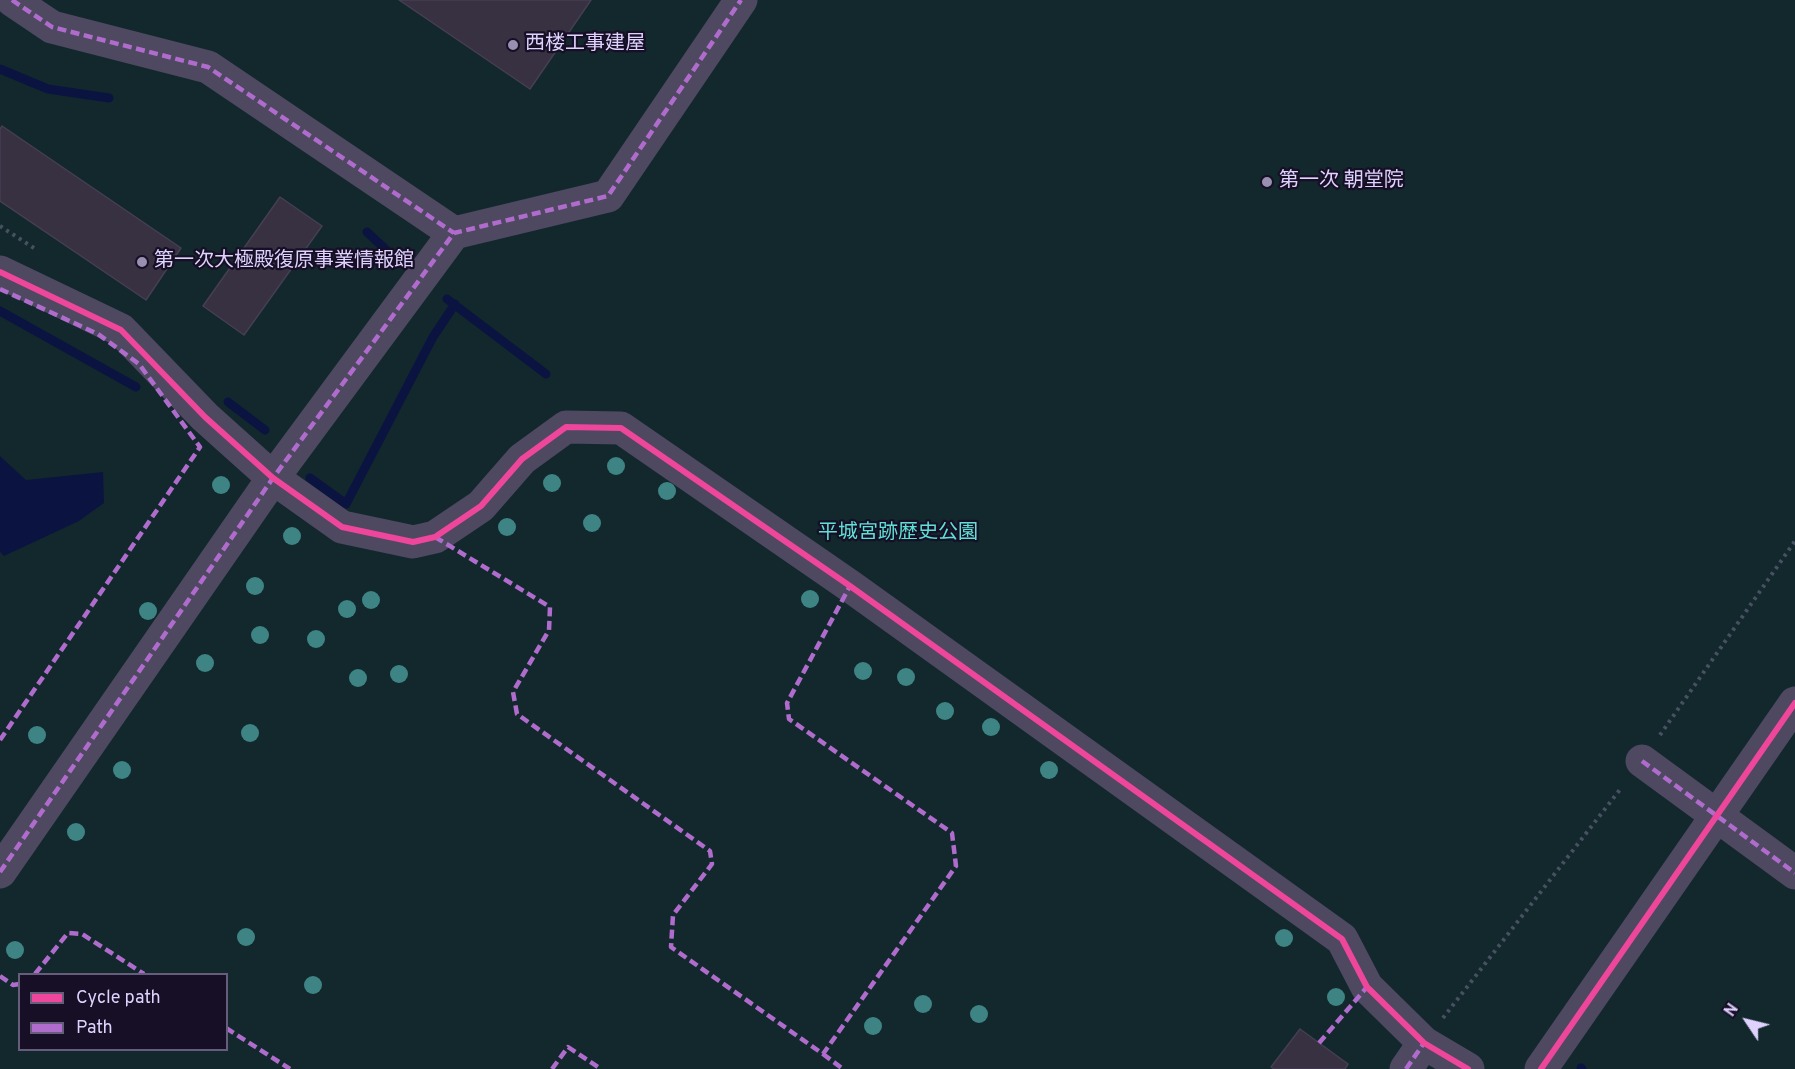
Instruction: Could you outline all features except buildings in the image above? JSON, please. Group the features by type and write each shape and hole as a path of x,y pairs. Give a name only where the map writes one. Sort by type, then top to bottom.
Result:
{"street":[{"path":"12,0 52,27 208,68 454,232"},
{"path":"0,872 273,478 454,232 608,196 741,0"},
{"path":"0,272 121,330 205,417 273,478 342,527 413,542 435,537 481,506 522,459 566,427 621,428 850,586 1342,939 1367,987 1415,1056 1468,1069"},
{"path":"1541,1069 1795,704"},
{"path":"1642,761 1795,873"}],"path":[{"path":"1415,1056 1642,761 1795,541"}],"green space":[{"name":"平城宮跡歴史公園","path":"0,0 1795,0 1795,1069 0,1069"}],"shaded area":[{"path":"0,456 26,480 103,472 104,503 79,521 4,556 0,552"}],"waterway":[{"path":"0,69 48,89 109,98"},
{"path":"367,232 398,261"},
{"path":"447,299 546,374"},
{"path":"310,478 346,504 433,337 455,304"},
{"path":"0,311 136,387"},
{"path":"228,402 265,430"}],"marked path":[{"path":"12,0 52,27 208,67 454,233"},
{"path":"0,872 273,478 454,233 608,196 741,0"},
{"path":"0,289 98,334 139,364 200,447 0,740"},
{"path":"435,537 550,607 549,630 513,692 517,714 710,851 712,864 673,915 671,947 823,1054 956,866 952,833 789,719 787,703 850,586"},
{"path":"1642,761 1795,873"},
{"path":"36,973 68,933 82,934 142,973"},
{"path":"0,976 13,985 18,984"},
{"path":"1319,1043 1367,987"},
{"path":"228,1029 290,1069"},
{"path":"1406,1069 1424,1043"},
{"path":"552,1069 568,1047 601,1069"},
{"path":"823,1054 843,1069"}],"cycle path":[{"path":"0,272 121,330 205,417 273,478 342,527 413,542 435,537 481,506 522,459 566,427 621,428 850,586 1342,939 1367,987 1424,1043 1468,1069"},
{"path":"1541,1069 1795,703"}],"place":[{"name":"西楼工事建屋","path":"513,45"},
{"name":"第一次 朝堂院","path":"1267,182"},
{"name":"第一次大極殿復原事業情報館","path":"142,262"}]}
